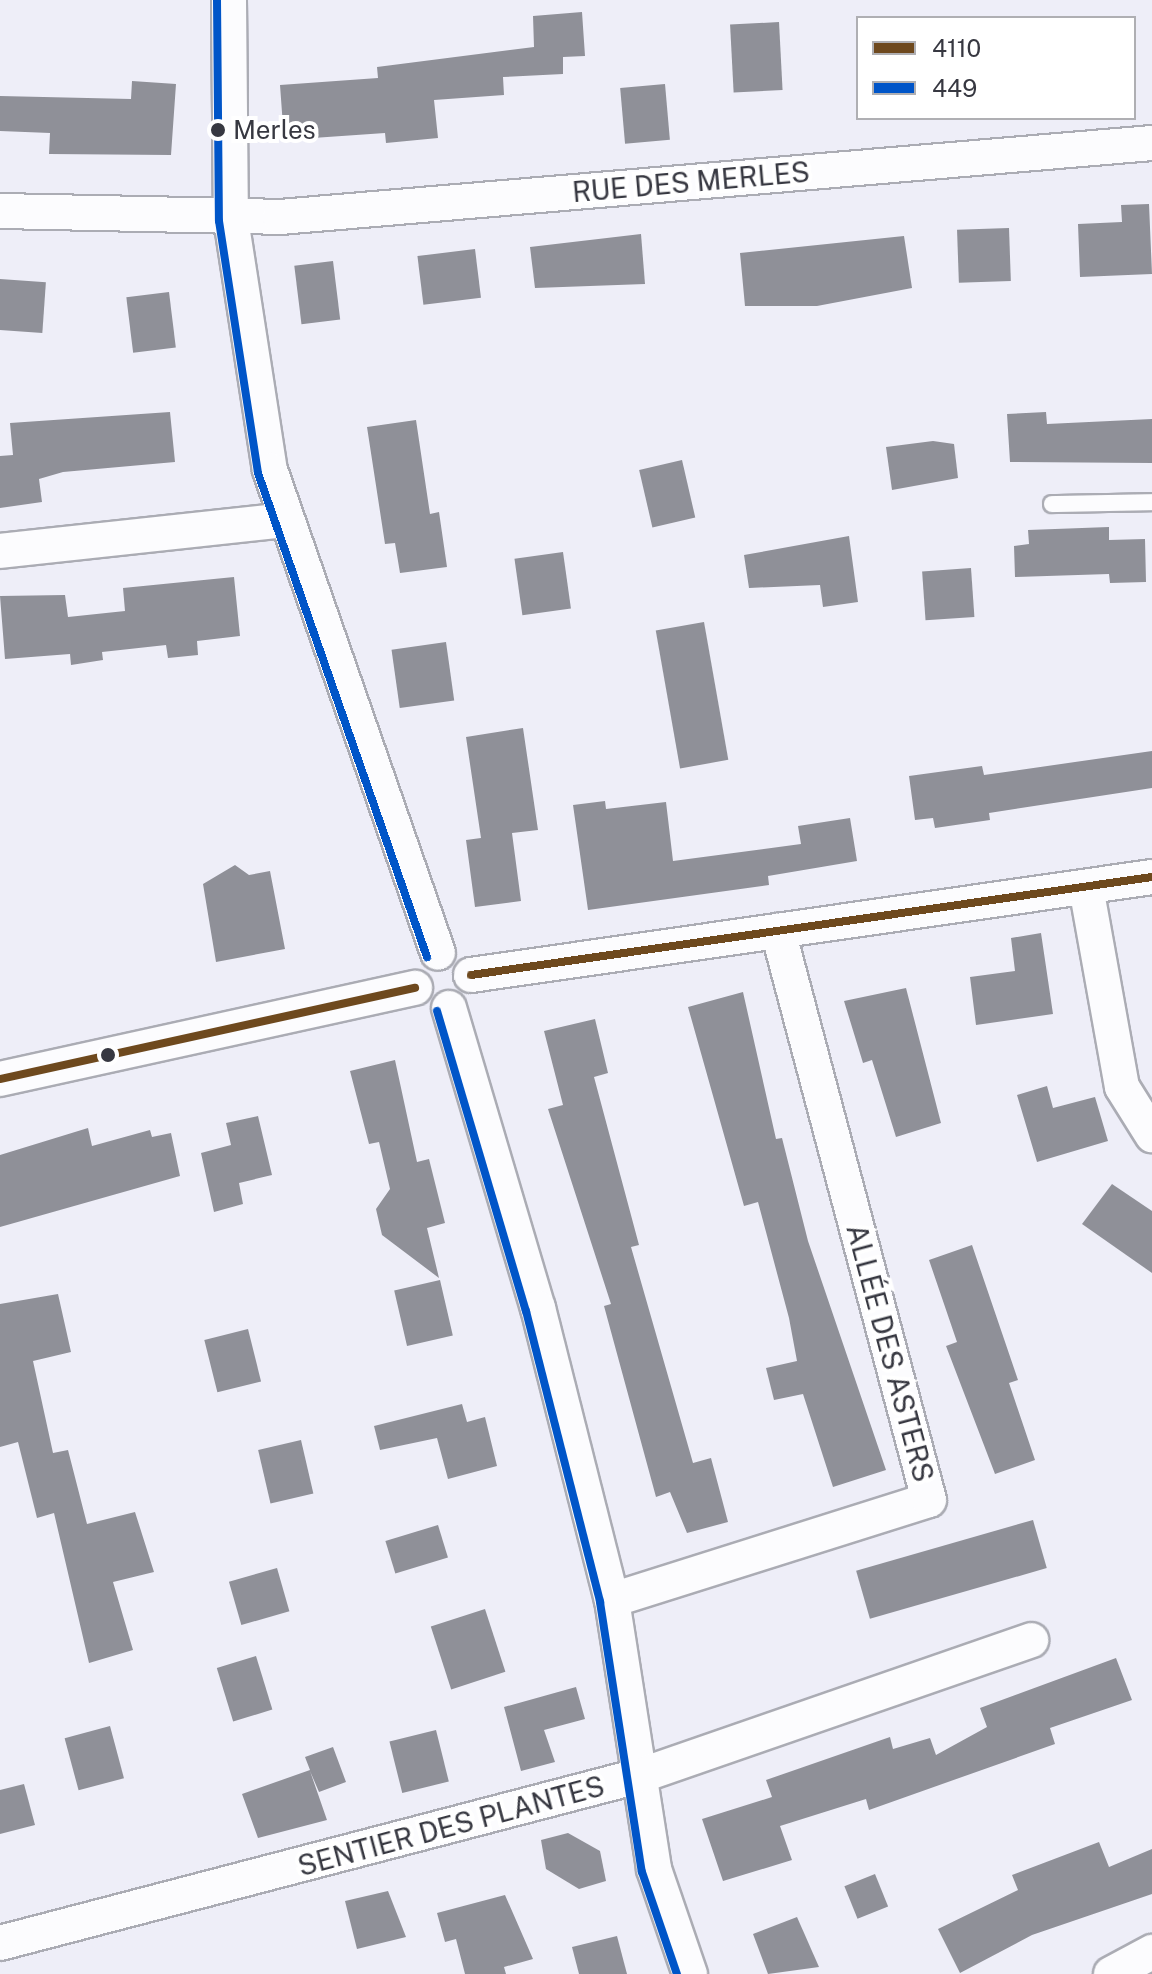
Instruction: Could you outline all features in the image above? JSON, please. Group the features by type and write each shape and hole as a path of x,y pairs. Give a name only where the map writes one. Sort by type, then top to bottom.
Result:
{"street":[{"path":"229,0 231,219 270,470 438,953"},
{"name":"RUE DES MERLES","path":"0,211 231,219 1152,143"},
{"path":"0,551 286,520"},
{"path":"471,975 1152,877"},
{"path":"1086,887 1122,1087 1152,1135"},
{"name":"ALLÉE DES ASTERS","path":"612,1600 929,1500 778,931"},
{"path":"415,988 421,961 438,953 457,955 471,975"},
{"path":"415,988 429,1005 449,1008 464,1000 471,975"},
{"path":"0,1079 415,988"},
{"path":"449,1008 538,1308 612,1600 642,1775 654,1869 690,1974"},
{"name":"SENTIER DES PLANTES","path":"0,1943 642,1775 1031,1640"},
{"path":"1111,1974 1152,1952"}],"lane":[{"path":"1052,504 1152,502"}],"building":[{"path":"582,12 585,56 563,57 563,74 503,77 504,95 434,100 438,138 386,143 385,133 284,140 280,85 378,78 377,67 534,47 533,16"},
{"path":"779,22 783,90 734,92 730,25"},
{"path":"132,81 176,84 171,155 49,154 50,133 0,131 0,96 131,99"},
{"path":"665,84 670,140 625,144 620,88"},
{"path":"1149,204 1152,274 1080,277 1078,224 1122,222 1121,205"},
{"path":"1009,228 1011,281 959,283 957,230"},
{"path":"641,234 645,284 535,288 530,247"},
{"path":"904,236 912,288 817,306 745,306 740,253"},
{"path":"475,249 481,298 423,305 417,256"},
{"path":"333,261 340,320 301,324 294,266"},
{"path":"0,279 46,282 42,333 0,330"},
{"path":"169,292 176,348 133,353 126,297"},
{"path":"170,412 175,462 63,472 39,479 42,502 0,508 0,456 13,455 10,423"},
{"path":"1046,412 1047,424 1152,419 1152,463 1010,462 1007,414"},
{"path":"416,420 430,514 439,512 447,567 400,573 395,543 385,544 367,427"},
{"path":"933,441 954,444 958,478 892,490 886,447"},
{"path":"682,460 695,517 652,527 639,470"},
{"path":"1109,527 1109,540 1145,539 1146,582 1110,583 1109,574 1015,577 1014,546 1029,544 1028,530"},
{"path":"849,536 858,602 823,607 820,585 749,588 744,555"},
{"path":"563,552 571,608 522,615 514,559"},
{"path":"971,568 974,617 926,620 922,571"},
{"path":"234,577 240,636 197,641 198,655 168,658 166,645 102,652 103,660 71,665 70,654 5,659 0,596 65,595 68,617 125,611 123,588"},
{"path":"704,622 728,760 680,768 656,631"},
{"path":"446,642 454,700 400,708 392,650"},
{"path":"523,728 538,830 512,833 521,901 475,907 466,840 481,838 466,737"},
{"path":"1152,751 1152,788 989,813 990,820 935,828 933,818 915,820 909,776 982,766 984,775"},
{"path":"605,801 606,809 666,802 673,861 801,844 798,826 850,818 857,861 768,876 769,885 588,910 573,805"},
{"path":"235,865 249,875 270,871 285,949 216,962 203,884"},
{"path":"1041,933 1053,1014 976,1025 970,977 1015,971 1011,938"},
{"path":"906,988 941,1123 896,1137 872,1060 863,1063 844,1001"},
{"path":"743,992 776,1139 782,1138 808,1241 886,1470 833,1487 803,1394 774,1400 766,1368 797,1361 789,1318 758,1202 744,1206 688,1007"},
{"path":"595,1019 608,1073 594,1077 639,1245 631,1247 693,1463 711,1458 728,1522 687,1533 670,1492 656,1497 604,1306 611,1304 548,1109 563,1105 544,1031"},
{"path":"395,1060 417,1162 429,1159 445,1223 427,1228 439,1278 382,1235 376,1209 390,1189 379,1142 369,1144 350,1071"},
{"path":"1047,1086 1053,1108 1095,1097 1108,1141 1037,1162 1017,1095"},
{"path":"258,1116 272,1175 239,1183 243,1204 214,1212 201,1153 231,1145 226,1123"},
{"path":"88,1128 92,1146 150,1130 152,1137 171,1133 180,1176 0,1227 0,1155"},
{"path":"1112,1184 1152,1211 1152,1273 1082,1224"},
{"path":"972,1245 1018,1380 1009,1383 1035,1460 995,1474 946,1346 957,1342 929,1260"},
{"path":"440,1280 453,1336 407,1346 394,1291"},
{"path":"58,1294 71,1352 33,1361 53,1453 68,1450 87,1524 135,1512 154,1572 113,1582 133,1650 89,1663 54,1513 37,1518 18,1442 0,1447 0,1304"},
{"path":"248,1329 261,1381 217,1392 204,1340"},
{"path":"462,1404 467,1422 485,1417 497,1466 448,1479 437,1438 380,1450 374,1426"},
{"path":"301,1440 313,1494 271,1503 258,1450"},
{"path":"1033,1520 1047,1568 870,1619 856,1571"},
{"path":"438,1525 448,1558 395,1574 385,1541"},
{"path":"277,1568 289,1611 241,1625 229,1582"},
{"path":"485,1609 505,1672 451,1689 431,1627"},
{"path":"256,1656 272,1710 233,1722 217,1668"},
{"path":"1116,1658 1132,1700 1050,1728 1055,1744 869,1810 866,1799 780,1826 792,1860 723,1881 702,1819 772,1797 766,1780 890,1737 893,1749 930,1738 936,1755 987,1727 980,1708"},
{"path":"576,1687 585,1719 544,1730 555,1762 521,1771 504,1707"},
{"path":"110,1726 124,1778 79,1790 65,1738"},
{"path":"436,1730 449,1781 402,1793 389,1742"},
{"path":"333,1747 346,1782 319,1792 310,1771 327,1820 258,1838 242,1794 310,1770 305,1757"},
{"path":"24,1784 35,1825 0,1834 0,1790"},
{"path":"568,1833 600,1851 606,1881 579,1889 546,1869 541,1840"},
{"path":"1099,1842 1109,1867 1152,1849 1152,1894 1032,1935 960,1973 938,1929 1018,1890 1012,1875"},
{"path":"875,1874 888,1906 858,1919 844,1886"},
{"path":"388,1891 406,1937 357,1949 345,1901"},
{"path":"505,1895 533,1959 504,1967 506,1974 465,1974 456,1939 445,1942 437,1913"},
{"path":"797,1917 819,1967 768,1974 753,1934"},
{"path":"617,1936 627,1974 579,1974 572,1947"}],"transit line":[{"name":"449","path":"217,0 219,221 258,473 427,957"},
{"name":"4110","path":"471,975 1152,877"},
{"name":"4110","path":"0,1079 415,988"},
{"name":"449","path":"437,1011 526,1311 600,1602 642,1872 677,1974"}],"place":[{"name":"Merles","path":"218,130"}]}
